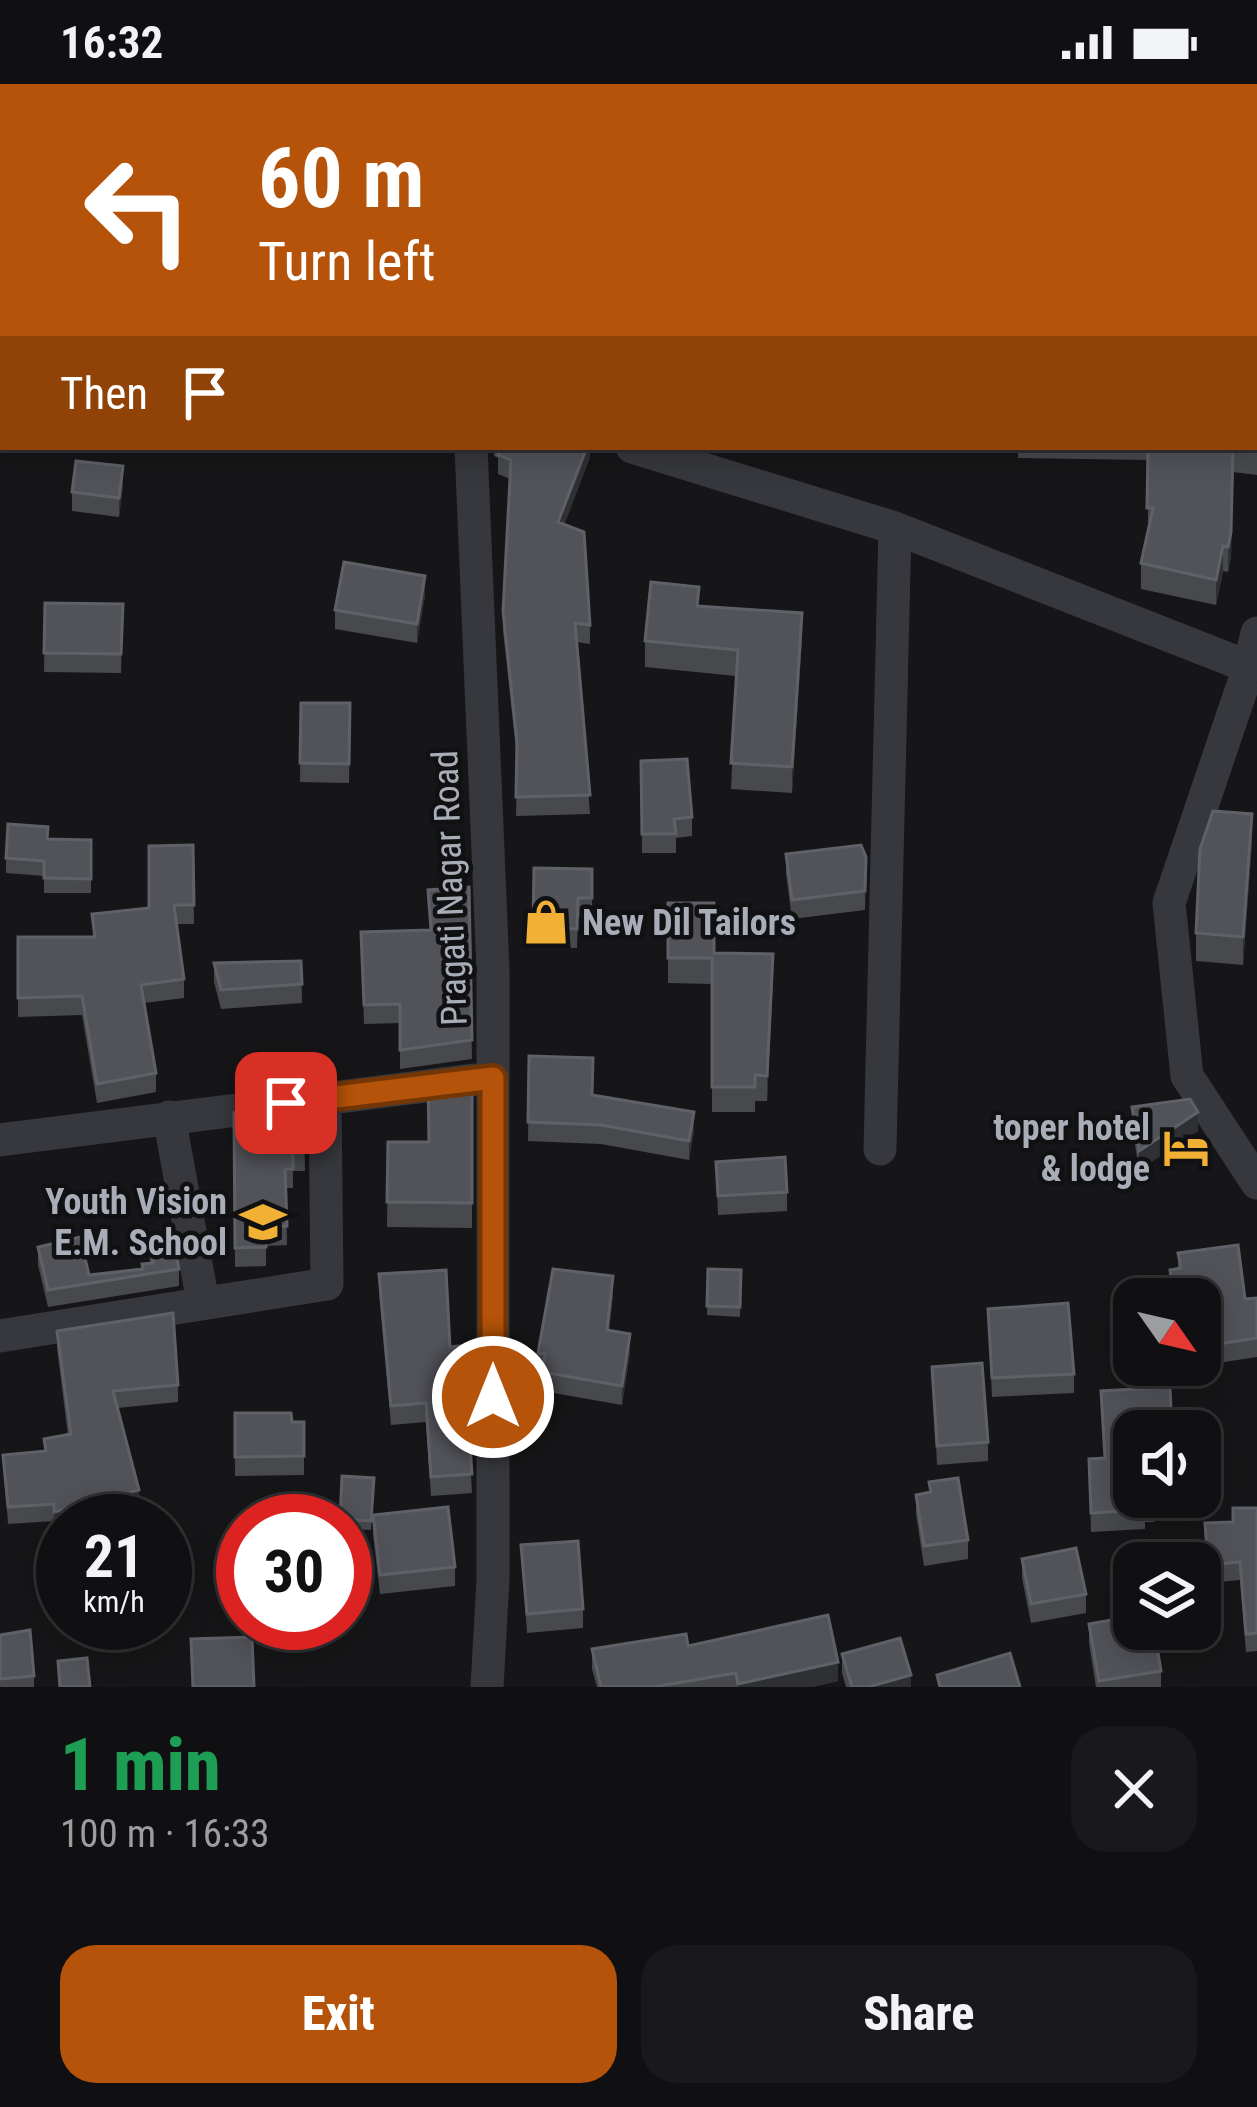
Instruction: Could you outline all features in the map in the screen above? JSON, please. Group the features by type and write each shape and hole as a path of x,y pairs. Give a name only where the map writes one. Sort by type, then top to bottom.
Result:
{"street":[{"name":"Pragati Nagar Road","path":"471,450 493,970 493,1580 487,1687"},
{"path":"642,450 895,528 1253,666"},
{"path":"880,1148 895,528"},
{"path":"1257,633 1253,666 1169,903 1186,1076 1241,1130 1257,1183"},
{"path":"0,1140 493,1078"},
{"path":"0,1336 327,1284 325,1099"},
{"path":"169,1118 203,1302"}],"building":[{"path":"500,450 586,450 558,522 584,532 590,625 575,623 590,795 516,797 517,742 503,611 511,460 498,455"},
{"path":"1148,450 1233,450 1231,532 1216,580 1141,563 1153,508 1147,508"},
{"path":"76,461 123,466 119,498 72,492"},
{"path":"344,562 425,576 417,624 335,610"},
{"path":"651,582 699,587 697,606 802,613 792,767 731,763 738,650 645,641"},
{"path":"45,603 123,604 121,654 44,653"},
{"path":"301,703 350,703 349,764 300,763"},
{"path":"687,759 692,817 674,819 676,834 642,834 641,761"},
{"path":"1213,811 1252,814 1243,937 1196,933 1200,849"},
{"path":"8,824 48,827 47,839 91,840 91,879 44,878 44,861 6,858"},
{"path":"193,845 194,905 174,905 184,979 141,985 156,1073 97,1084 82,996 18,998 18,937 95,937 92,914 149,908 149,846"},
{"path":"861,845 866,857 865,891 792,900 786,854"},
{"path":"534,868 592,869 592,898 578,898 577,929 533,928"},
{"path":"469,887 472,1040 400,1050 400,1004 364,1005 361,932 431,930 428,890"},
{"path":"668,903 714,903 714,953 773,954 767,1076 755,1075 755,1087 712,1087 712,958 668,958"},
{"path":"301,961 302,984 221,990 214,963"},
{"path":"529,1056 593,1058 592,1095 694,1112 689,1141 601,1125 528,1122"},
{"path":"472,1077 472,1203 387,1202 388,1142 429,1142 428,1082"},
{"path":"1190,1099 1198,1112 1139,1151 1132,1107"},
{"path":"304,1107 305,1152 293,1152 293,1169 285,1169 287,1226 265,1227 266,1247 235,1248 234,1113"},
{"path":"785,1157 787,1192 718,1196 716,1162"},
{"path":"172,1232 179,1269 48,1290 38,1247 80,1237 89,1275 143,1269 142,1264 153,1263 148,1236"},
{"path":"1238,1245 1245,1299 1257,1298 1257,1338 1221,1344 1221,1278 1171,1278 1170,1270 1181,1268 1178,1253"},
{"path":"553,1269 613,1276 607,1330 630,1334 622,1386 542,1372 545,1354 538,1353"},
{"path":"708,1269 741,1270 740,1307 707,1306"},
{"path":"446,1270 450,1347 467,1345 472,1474 431,1477 426,1403 391,1406 379,1274"},
{"path":"1068,1303 1074,1374 992,1378 988,1309"},
{"path":"173,1313 178,1385 113,1391 139,1490 36,1494 36,1505 8,1507 3,1455 46,1451 44,1439 71,1434 57,1331"},
{"path":"982,1363 988,1442 937,1446 932,1367"},
{"path":"1170,1387 1171,1410 1113,1410 1113,1512 1091,1513 1089,1459 1105,1458 1101,1391"},
{"path":"235,1413 291,1413 292,1422 304,1422 304,1456 235,1457"},
{"path":"342,1476 374,1478 372,1507 372,1494 341,1494"},
{"path":"958,1478 968,1540 924,1546 916,1495 931,1492 929,1482"},
{"path":"448,1507 455,1567 380,1575 373,1515"},
{"path":"1233,1508 1257,1508 1257,1633 1246,1634 1240,1562 1221,1564 1221,1542 1206,1542 1205,1523 1233,1522"},
{"path":"578,1541 583,1609 527,1614 521,1545"},
{"path":"1076,1548 1086,1594 1031,1604 1022,1559"},
{"path":"828,1615 838,1662 738,1684 736,1673 653,1687 601,1687 592,1649 686,1634 688,1646"},
{"path":"1113,1620 1113,1650 1158,1650 1161,1671 1099,1681 1089,1624"},
{"path":"30,1630 34,1676 0,1679 0,1635"},
{"path":"216,1638 216,1650 253,1650 254,1687 193,1687 192,1639"},
{"path":"900,1638 911,1675 852,1687 842,1654"},
{"path":"1010,1653 1020,1687 940,1687 937,1675"},
{"path":"87,1658 90,1687 60,1687 58,1661"}],"place":[{"name":"New Dil Tailors","path":"546,922"},
{"name":"toper hotel & lodge","path":"1186,1148"},
{"name":"Youth Vision E.M. School","path":"263,1222"}],"route":[{"path":"286,1103 493,1078 493,1397"}]}
